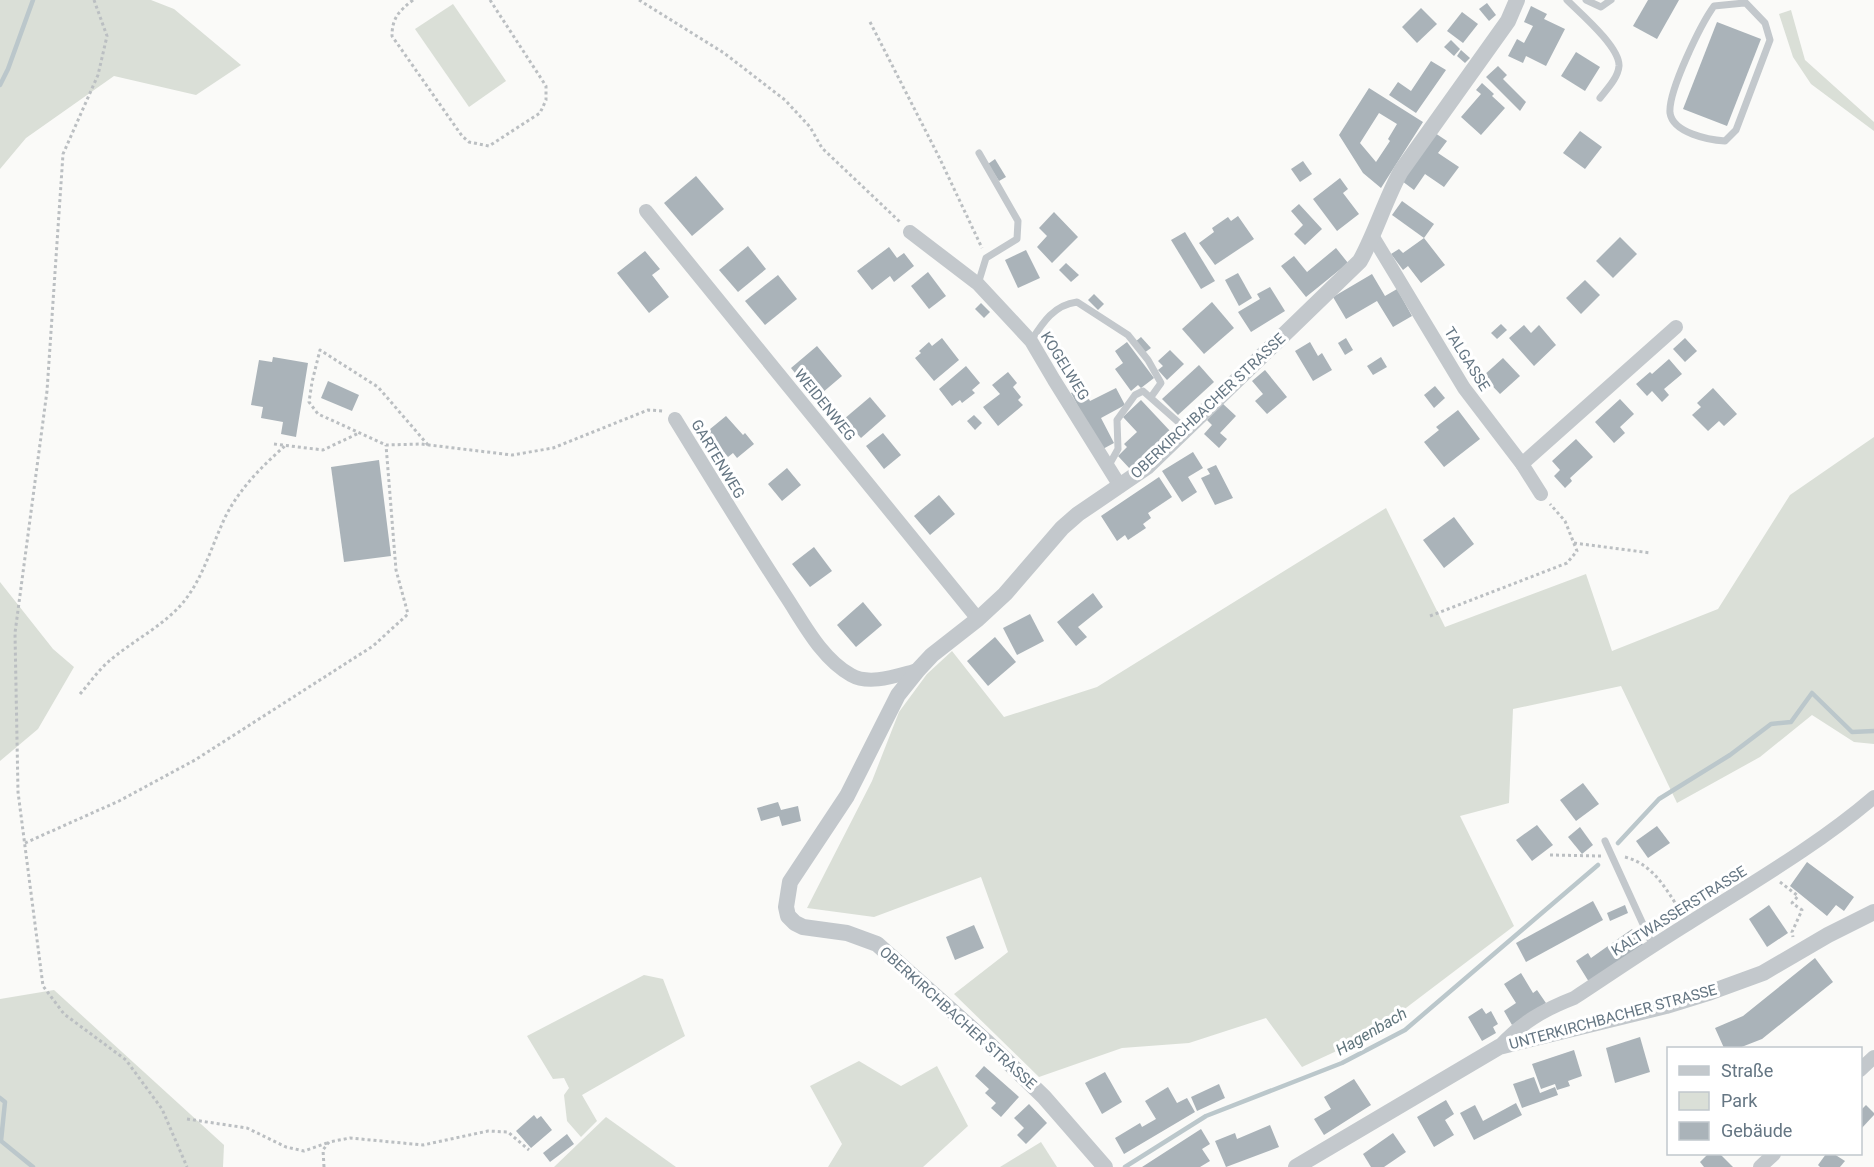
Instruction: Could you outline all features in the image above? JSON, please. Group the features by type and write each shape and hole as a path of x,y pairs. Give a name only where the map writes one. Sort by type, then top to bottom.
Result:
{"street":[{"name":"OBERKIRCHBACHER STRASSE","path":"1099,1165 1044,1097 877,944 847,933 803,927 795,923 789,916 787,894 790,882 847,796 898,695 918,670 932,655 978,619 1028,570 1062,528 1090,505 1147,467 1360,261 1373,237 1386,198 1401,171 1508,21 1517,0"},
{"name":"WEIDENWEG","path":"646,211 978,619"},
{"name":"KOGELWEG","path":"910,232 978,284 1031,341 1120,486"},
{"name":"TALGASSE","path":"1373,237 1464,388 1522,464 1541,494"},
{"path":"1522,464 1676,327"},
{"name":"GARTENWEG","path":"675,419 754,548 813,637 831,659 852,676 868,680 918,670"},
{"name":"KALTWASSERSTRASSE","path":"1499,1047 1516,1028 1574,998 1768,873 1856,813 1874,797"},
{"name":"UNTERKIRCHBACHER STRASSE","path":"1303,1165 1354,1131 1499,1047 1666,1006 1712,992 1763,973 1794,957 1828,935 1874,912"},
{"path":"1862,1068 1874,1057"},
{"path":"1760,1167 1773,1155"}],"lane":[{"path":"1567,0 1615,50 1619,64 1615,78 1600,98"},
{"path":"1586,0 1601,7 1611,0"},
{"path":"1744,1 1765,23 1770,40 1736,130 1725,141 1705,139 1677,126 1670,113 1674,90 1702,23 1714,6 1744,1"},
{"path":"978,284 986,258 1017,239 1018,221 979,153"},
{"path":"1031,341 1051,313 1064,304 1077,302 1128,335 1148,360 1161,383 1151,397"},
{"path":"1108,467 1118,448 1117,420 1136,395 1143,391 1186,429"},
{"path":"1605,841 1653,946"}],"path":[{"path":"94,0 107,36 98,75 63,154 47,391 15,633 18,792 43,986 64,1014 126,1060 162,1109 187,1167"},
{"path":"413,0 397,13 392,23 392,36 462,136 469,142 489,146 540,113 546,100 546,86 489,0"},
{"path":"639,0 724,53 785,100 810,127 822,148 910,232"},
{"path":"870,22 939,157 986,258"},
{"name":"GARTENWEG","path":"428,445 378,387 320,350 309,402 318,414 386,445 428,445 512,455 553,448 648,410 661,410 675,419"},
{"path":"274,444 323,450 359,433"},
{"path":"80,694 106,664 183,602 197,583 224,519 248,483 269,459 286,445"},
{"path":"25,843 119,801 195,760 373,646 408,615 396,570 386,445"},
{"path":"1430,616 1567,563 1577,551 1574,543 1565,521 1541,494"},
{"path":"1574,543 1651,553"},
{"path":"1768,873 1798,896 1792,903 1802,910 1792,932 1794,957"},
{"path":"187,1119 247,1128 286,1147 304,1150 350,1138 423,1145 488,1131 508,1132 529,1150"},
{"path":"324,1167 323,1150 329,1142"}],"green space":[{"path":"0,0 151,0 174,9 241,65 196,95 114,76 26,138 0,169"},
{"path":"453,4 506,81 469,107 415,29"},
{"path":"1791,10 1805,60 1874,122 1874,131 1811,84 1793,57 1779,14"},
{"path":"1874,437 1874,744 1854,742 1812,715 1760,757 1677,803 1621,686 1513,709 1509,803 1460,816 1514,926 1369,1036 1302,1067 1266,1018 1189,1043 1122,1048 1039,1077 954,994 1008,952 981,877 874,917 807,908 872,781 899,712 927,674 952,651 1004,717 1097,687 1386,508 1445,627 1586,574 1612,651 1718,609 1790,495"},
{"path":"0,582 53,649 74,667 38,729 0,761"},
{"path":"644,975 663,979 685,1036 582,1095 597,1121 581,1137 567,1121 564,1095 569,1088 564,1078 553,1079 527,1036"},
{"path":"54,990 224,1145 223,1167 0,1167 0,999"},
{"path":"859,1061 901,1086 937,1066 968,1126 923,1167 828,1167 842,1144 810,1086"},
{"path":"606,1117 676,1167 554,1167"},
{"path":"1041,1142 1057,1167 1000,1167"}],"building":[{"path":"1648,0 1679,0 1657,39 1633,26"},
{"path":"1487,3 1496,15 1489,21 1479,9"},
{"path":"1531,6 1547,14 1544,19 1565,29 1546,66 1526,56 1523,63 1508,56 1517,39 1524,43 1533,26 1524,22"},
{"path":"1421,8 1437,24 1417,43 1402,27"},
{"path":"1462,12 1478,24 1463,43 1447,31"},
{"path":"1717,22 1761,39 1727,126 1683,109"},
{"path":"1451,40 1460,49 1454,56 1444,47"},
{"path":"1461,50 1470,58 1465,63 1457,56"},
{"path":"1576,52 1600,67 1585,91 1561,76"},
{"path":"1431,61 1446,70 1416,113 1389,95 1398,82 1411,91"},
{"path":"1498,66 1507,75 1503,79 1526,102 1520,111 1486,77"},
{"path":"1482,83 1505,108 1481,135 1461,117 1481,94 1476,90"},
{"path":"1369,88 1423,122 1381,188 1363,173 1339,135","holes":["1379,113 1397,124 1388,139 1390,141 1376,162 1360,143"]},
{"path":"1580,131 1602,147 1585,169 1563,153"},
{"path":"1435,133 1447,141 1438,153 1459,167 1444,187 1425,174 1414,190 1402,181"},
{"path":"995,159 1006,177 999,181 988,164"},
{"path":"1303,161 1312,174 1300,182 1291,169"},
{"path":"696,176 724,209 692,236 664,203"},
{"path":"1340,178 1348,189 1343,193 1359,214 1337,231 1313,199"},
{"path":"1402,201 1434,224 1424,238 1392,215"},
{"path":"1299,204 1322,229 1305,245 1294,234 1303,225 1291,211"},
{"path":"1054,212 1078,237 1052,263 1037,247 1047,236 1039,228"},
{"path":"1238,216 1254,239 1215,265 1199,243 1214,232 1212,228 1228,217 1231,221"},
{"path":"1185,232 1215,281 1201,289 1171,240"},
{"path":"1620,237 1637,254 1613,278 1596,261"},
{"path":"1424,238 1445,265 1421,283 1408,266 1403,270 1391,254 1399,249 1403,253"},
{"path":"748,246 766,269 738,292 719,270"},
{"path":"889,247 897,258 904,253 914,266 894,282 890,276 872,290 857,271"},
{"path":"1336,248 1348,263 1306,297 1281,266 1294,256 1307,272"},
{"path":"1026,250 1040,278 1018,288 1005,260"},
{"path":"645,251 660,269 652,275 669,297 649,313 617,273"},
{"path":"1066,263 1079,275 1071,282 1059,270"},
{"path":"928,272 946,296 929,309 911,286"},
{"path":"1238,273 1252,298 1239,306 1225,280"},
{"path":"1372,274 1385,296 1397,289 1412,316 1393,327 1377,301 1346,319 1333,297"},
{"path":"778,275 797,299 765,325 745,301"},
{"path":"1585,280 1600,295 1581,314 1566,298"},
{"path":"1270,287 1285,311 1251,332 1238,312 1260,299 1257,294"},
{"path":"1094,294 1104,304 1098,310 1088,300"},
{"path":"1212,302 1234,328 1204,354 1182,329"},
{"path":"981,303 990,312 984,318 975,309"},
{"path":"1501,324 1507,330 1497,339 1491,333"},
{"path":"1524,325 1531,333 1539,325 1556,345 1534,366 1509,338"},
{"path":"1141,337 1151,348 1144,353 1135,342"},
{"path":"942,338 959,360 934,381 915,358 929,342 932,346"},
{"path":"1346,338 1353,350 1345,355 1338,343"},
{"path":"1685,338 1697,351 1685,362 1673,349"},
{"path":"1127,342 1154,378 1141,388 1138,385 1131,391 1115,369 1123,363 1115,351"},
{"path":"1310,342 1318,356 1322,353 1332,370 1313,381 1295,351"},
{"path":"817,346 842,376 822,393 810,379 804,384 791,368"},
{"path":"1170,350 1184,364 1167,380 1158,370 1163,366 1158,361"},
{"path":"273,357 308,363 296,437 281,434 283,422 261,418 263,407 251,405 259,360 272,362"},
{"path":"1381,357 1387,367 1373,375 1367,366"},
{"path":"1503,358 1520,376 1500,394 1483,376"},
{"path":"1669,359 1682,374 1664,389 1669,395 1662,402 1652,391 1647,396 1636,384"},
{"path":"1199,365 1214,382 1178,415 1162,399"},
{"path":"966,366 980,383 972,390 975,393 962,403 960,400 952,406 939,389"},
{"path":"1265,370 1287,397 1267,414 1255,401 1263,394 1252,381"},
{"path":"1008,372 1017,383 1013,387 1021,397 1018,400 1023,405 998,426 983,407 1000,394 992,385"},
{"path":"328,381 359,395 352,411 321,398"},
{"path":"1435,386 1445,398 1434,408 1424,395"},
{"path":"1083,387 1090,401 1116,388 1125,405 1101,418 1114,443 1101,450 1071,393"},
{"path":"1713,388 1737,414 1724,426 1719,421 1708,431 1692,415 1701,407 1697,403"},
{"path":"870,397 886,416 861,438 844,419"},
{"path":"1620,399 1634,414 1620,427 1625,433 1614,443 1595,422"},
{"path":"1141,400 1171,432 1131,470 1118,456 1127,447 1124,444 1137,432 1123,417"},
{"path":"1222,403 1236,416 1220,433 1227,439 1219,448 1204,434 1212,425 1207,420"},
{"path":"1458,410 1480,439 1444,467 1424,442 1439,430 1436,427"},
{"path":"974,415 982,423 975,430 967,421"},
{"path":"726,416 754,444 737,458 733,453 728,457 724,452 721,454 704,434"},
{"path":"883,433 901,455 884,469 866,446"},
{"path":"1576,439 1593,457 1570,478 1572,481 1565,488 1554,476 1560,470 1552,461"},
{"path":"1193,452 1203,468 1188,477 1197,492 1182,502 1162,471"},
{"path":"379,460 391,556 344,562 331,467"},
{"path":"1216,465 1233,498 1215,505 1201,478 1210,474 1207,469"},
{"path":"787,468 801,485 782,501 768,484"},
{"path":"1159,477 1172,497 1148,513 1151,518 1143,524 1146,528 1128,540 1125,535 1117,541 1101,516"},
{"path":"939,495 955,514 930,535 914,516"},
{"path":"1454,517 1474,544 1444,568 1423,540"},
{"path":"814,547 832,571 810,587 792,564"},
{"path":"1093,593 1103,607 1078,627 1087,637 1076,646 1057,622"},
{"path":"863,602 882,625 856,647 837,625"},
{"path":"1030,614 1044,641 1017,655 1003,628"},
{"path":"995,637 1016,662 988,686 967,661"},
{"path":"1583,783 1599,804 1576,821 1560,800"},
{"path":"778,802 781,810 798,806 801,821 782,826 779,816 761,821 757,808"},
{"path":"1537,825 1553,845 1532,861 1516,840"},
{"path":"1657,826 1670,843 1648,858 1636,841"},
{"path":"1580,827 1593,845 1582,854 1568,837"},
{"path":"1807,862 1854,897 1844,911 1836,905 1827,916 1790,886"},
{"path":"1593,901 1603,920 1526,962 1516,943"},
{"path":"1625,905 1628,913 1610,921 1607,913"},
{"path":"1769,905 1788,933 1767,947 1749,919"},
{"path":"974,925 984,948 955,960 946,937"},
{"path":"1632,929 1644,946 1589,982 1576,961 1588,953 1591,958"},
{"path":"1815,958 1833,982 1762,1039 1742,1047 1724,1047 1715,1028 1743,1016"},
{"path":"1521,973 1533,993 1537,990 1546,1003 1512,1025 1504,1011 1516,1003 1504,984"},
{"path":"1482,1008 1486,1014 1491,1011 1498,1024 1493,1027 1496,1033 1482,1041 1468,1017"},
{"path":"1640,1037 1650,1072 1615,1083 1606,1048"},
{"path":"1574,1050 1582,1076 1568,1081 1570,1086 1557,1090 1555,1084 1541,1089 1532,1064"},
{"path":"984,1066 1019,1097 1001,1117 991,1108 996,1103 985,1093 989,1089 975,1076"},
{"path":"1105,1072 1122,1102 1102,1114 1085,1083"},
{"path":"1534,1077 1540,1093 1555,1087 1558,1095 1522,1108 1513,1084"},
{"path":"1354,1079 1371,1105 1324,1135 1314,1119 1331,1109 1324,1097"},
{"path":"1219,1084 1225,1098 1197,1111 1191,1097"},
{"path":"1168,1087 1177,1103 1187,1098 1195,1112 1124,1154 1115,1138 1140,1123 1142,1127 1156,1119 1145,1101"},
{"path":"1446,1100 1454,1114 1445,1120 1454,1135 1434,1147 1417,1117"},
{"path":"1516,1103 1522,1115 1474,1140 1460,1113 1475,1105 1483,1121"},
{"path":"1029,1104 1047,1123 1026,1144 1017,1135 1024,1128 1014,1118"},
{"path":"1866,1105 1874,1115 1862,1128 1862,1109"},
{"path":"534,1115 537,1119 541,1116 552,1130 531,1148 516,1131"},
{"path":"1270,1125 1279,1147 1226,1167 1215,1141 1235,1133 1237,1139"},
{"path":"1201,1129 1210,1144 1202,1149 1210,1161 1200,1167 1142,1167"},
{"path":"1393,1133 1406,1152 1384,1167 1371,1167 1363,1154"},
{"path":"567,1134 574,1144 550,1162 543,1153"},
{"path":"1707,1155 1721,1155 1733,1167 1704,1167 1700,1162"},
{"path":"1825,1155 1836,1155 1845,1161 1840,1167 1820,1167 1818,1165"}],"waterway":[{"path":"0,85 33,0"},
{"name":"Hagenbach","path":"1618,843 1659,799 1730,755 1771,724 1791,722 1812,693 1852,732 1874,731"},
{"name":"Hagenbach","path":"1125,1167 1206,1116 1342,1063 1405,1030 1598,865"},
{"path":"0,1098 5,1102 1,1141 33,1167"}]}
